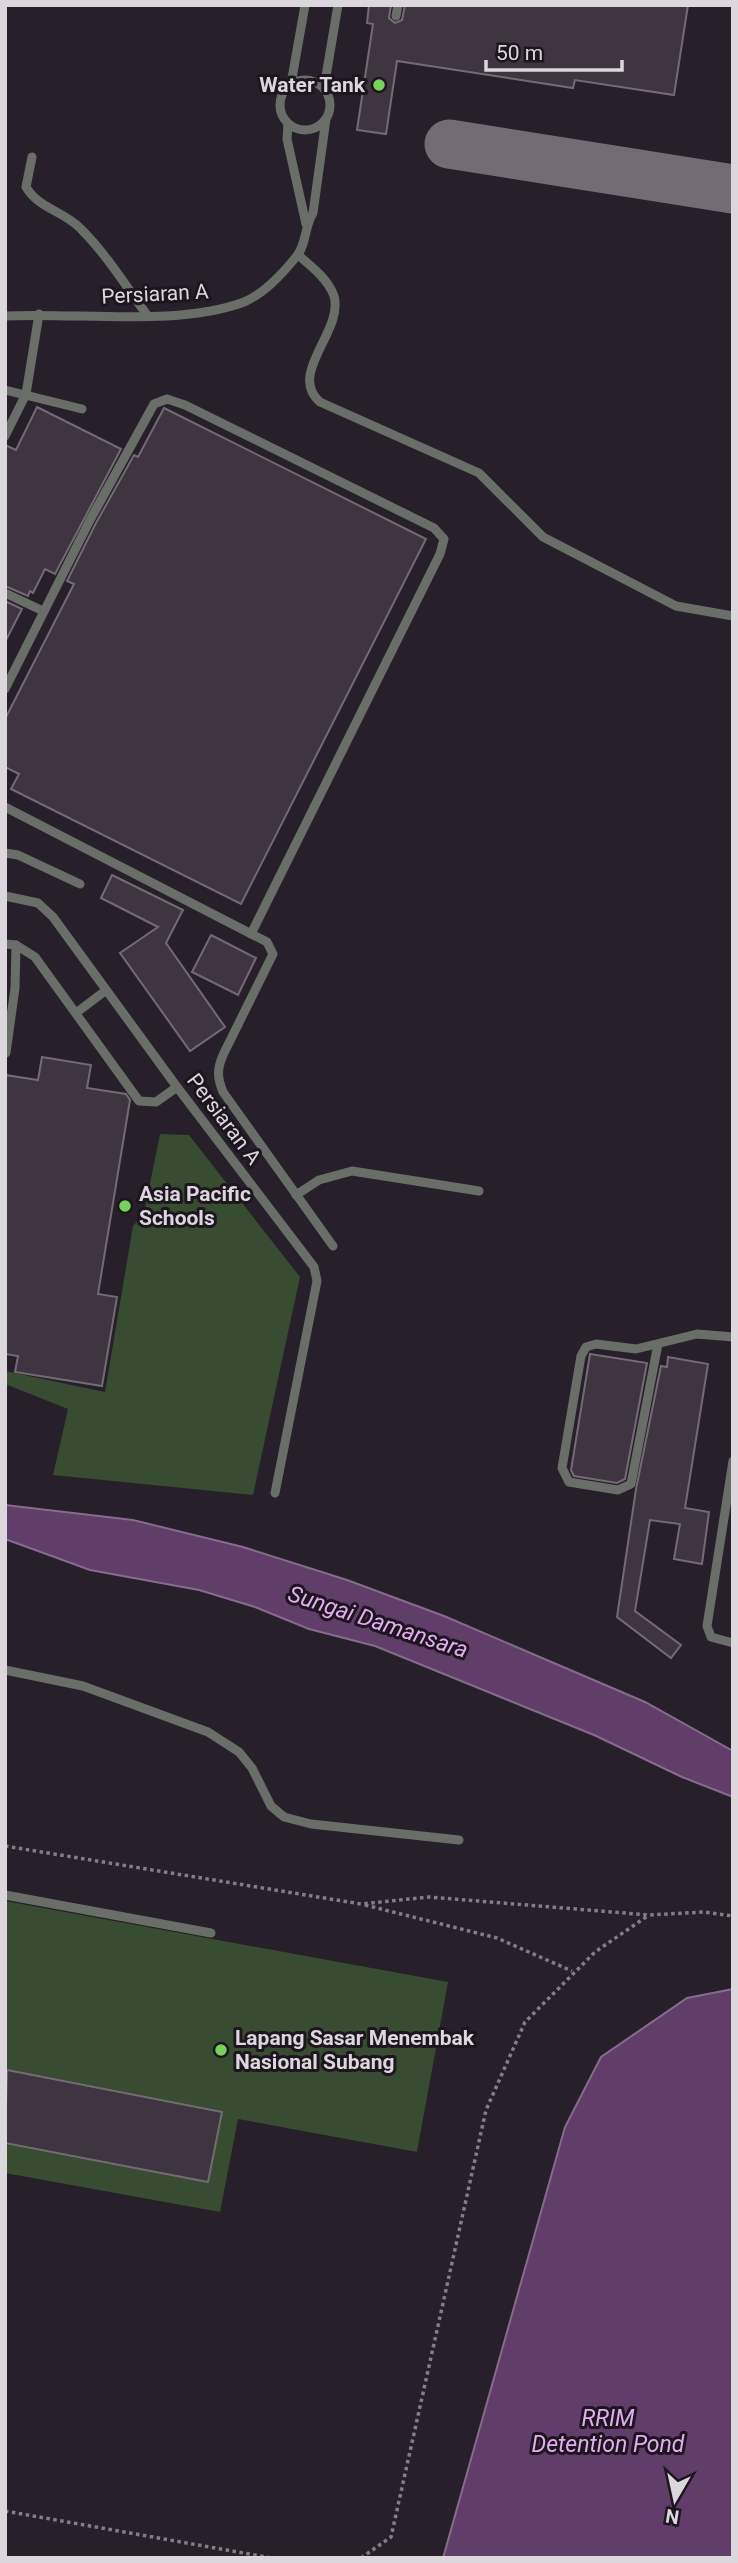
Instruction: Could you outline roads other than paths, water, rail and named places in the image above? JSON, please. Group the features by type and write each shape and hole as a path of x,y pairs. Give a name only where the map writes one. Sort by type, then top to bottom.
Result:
{"lane":[{"path":"291,84 305,5"},
{"path":"338,5 324,88 330,109 326,119 313,213 306,223 298,255 317,272 334,296 332,322 309,382 312,395 320,402 480,472 543,537 676,606 733,616"},
{"path":"396,16 398,5"},
{"path":"306,223 289,150 288,124 280,108 284,90 291,84 307,80 324,88"},
{"path":"288,124 297,129 308,130 326,119"},
{"path":"32,157 26,187 30,194 38,203 78,226 147,315"},
{"name":"Persiaran A","path":"5,316 186,314 245,301 265,289 298,255"},
{"path":"5,436 26,394 39,314"},
{"path":"5,390 82,409"},
{"path":"5,689 143,419 154,404 167,399 185,405 434,528 443,539 440,554 251,934"},
{"path":"5,593 43,611"},
{"path":"5,807 267,943 273,954 223,1055 218,1069 218,1080 332,1246"},
{"path":"5,853 18,855 80,884"},
{"name":"Persiaran A","path":"5,896 38,903 53,916 177,1087 314,1266 317,1281 275,1493"},
{"path":"5,944 16,944 35,957 139,1101 156,1102 177,1087"},
{"path":"6,1054 15,988 16,944"},
{"path":"76,1013 106,991"},
{"path":"296,1195 319,1180 352,1171 479,1191"},
{"path":"658,1343 631,1484 618,1490 569,1482 562,1468 583,1351 596,1344 636,1349 658,1343 697,1334 733,1338"},
{"path":"733,1461 708,1626 711,1637 733,1643"},
{"path":"5,1671 83,1686 208,1732 239,1752 252,1768 271,1806 284,1817 311,1824 459,1840"},
{"path":"5,1895 211,1933"}],"water":[{"name":"Sungai Damansara","path":"5,1505 133,1520 243,1547 347,1580 444,1616 645,1702 733,1751 733,1797 682,1777 594,1735 375,1646 309,1629 255,1607 199,1590 90,1570 5,1539"},
{"name":"RRIM Detention Pond","path":"733,1989 733,2558 443,2558 565,2127 601,2057 687,1998"}],"place":[{"name":"Water Tank","path":"379,85"},
{"name":"Asia Pacific Schools","path":"125,1206"},
{"name":"Lapang Sasar Menembak Nasional Subang","path":"221,2050"}]}
